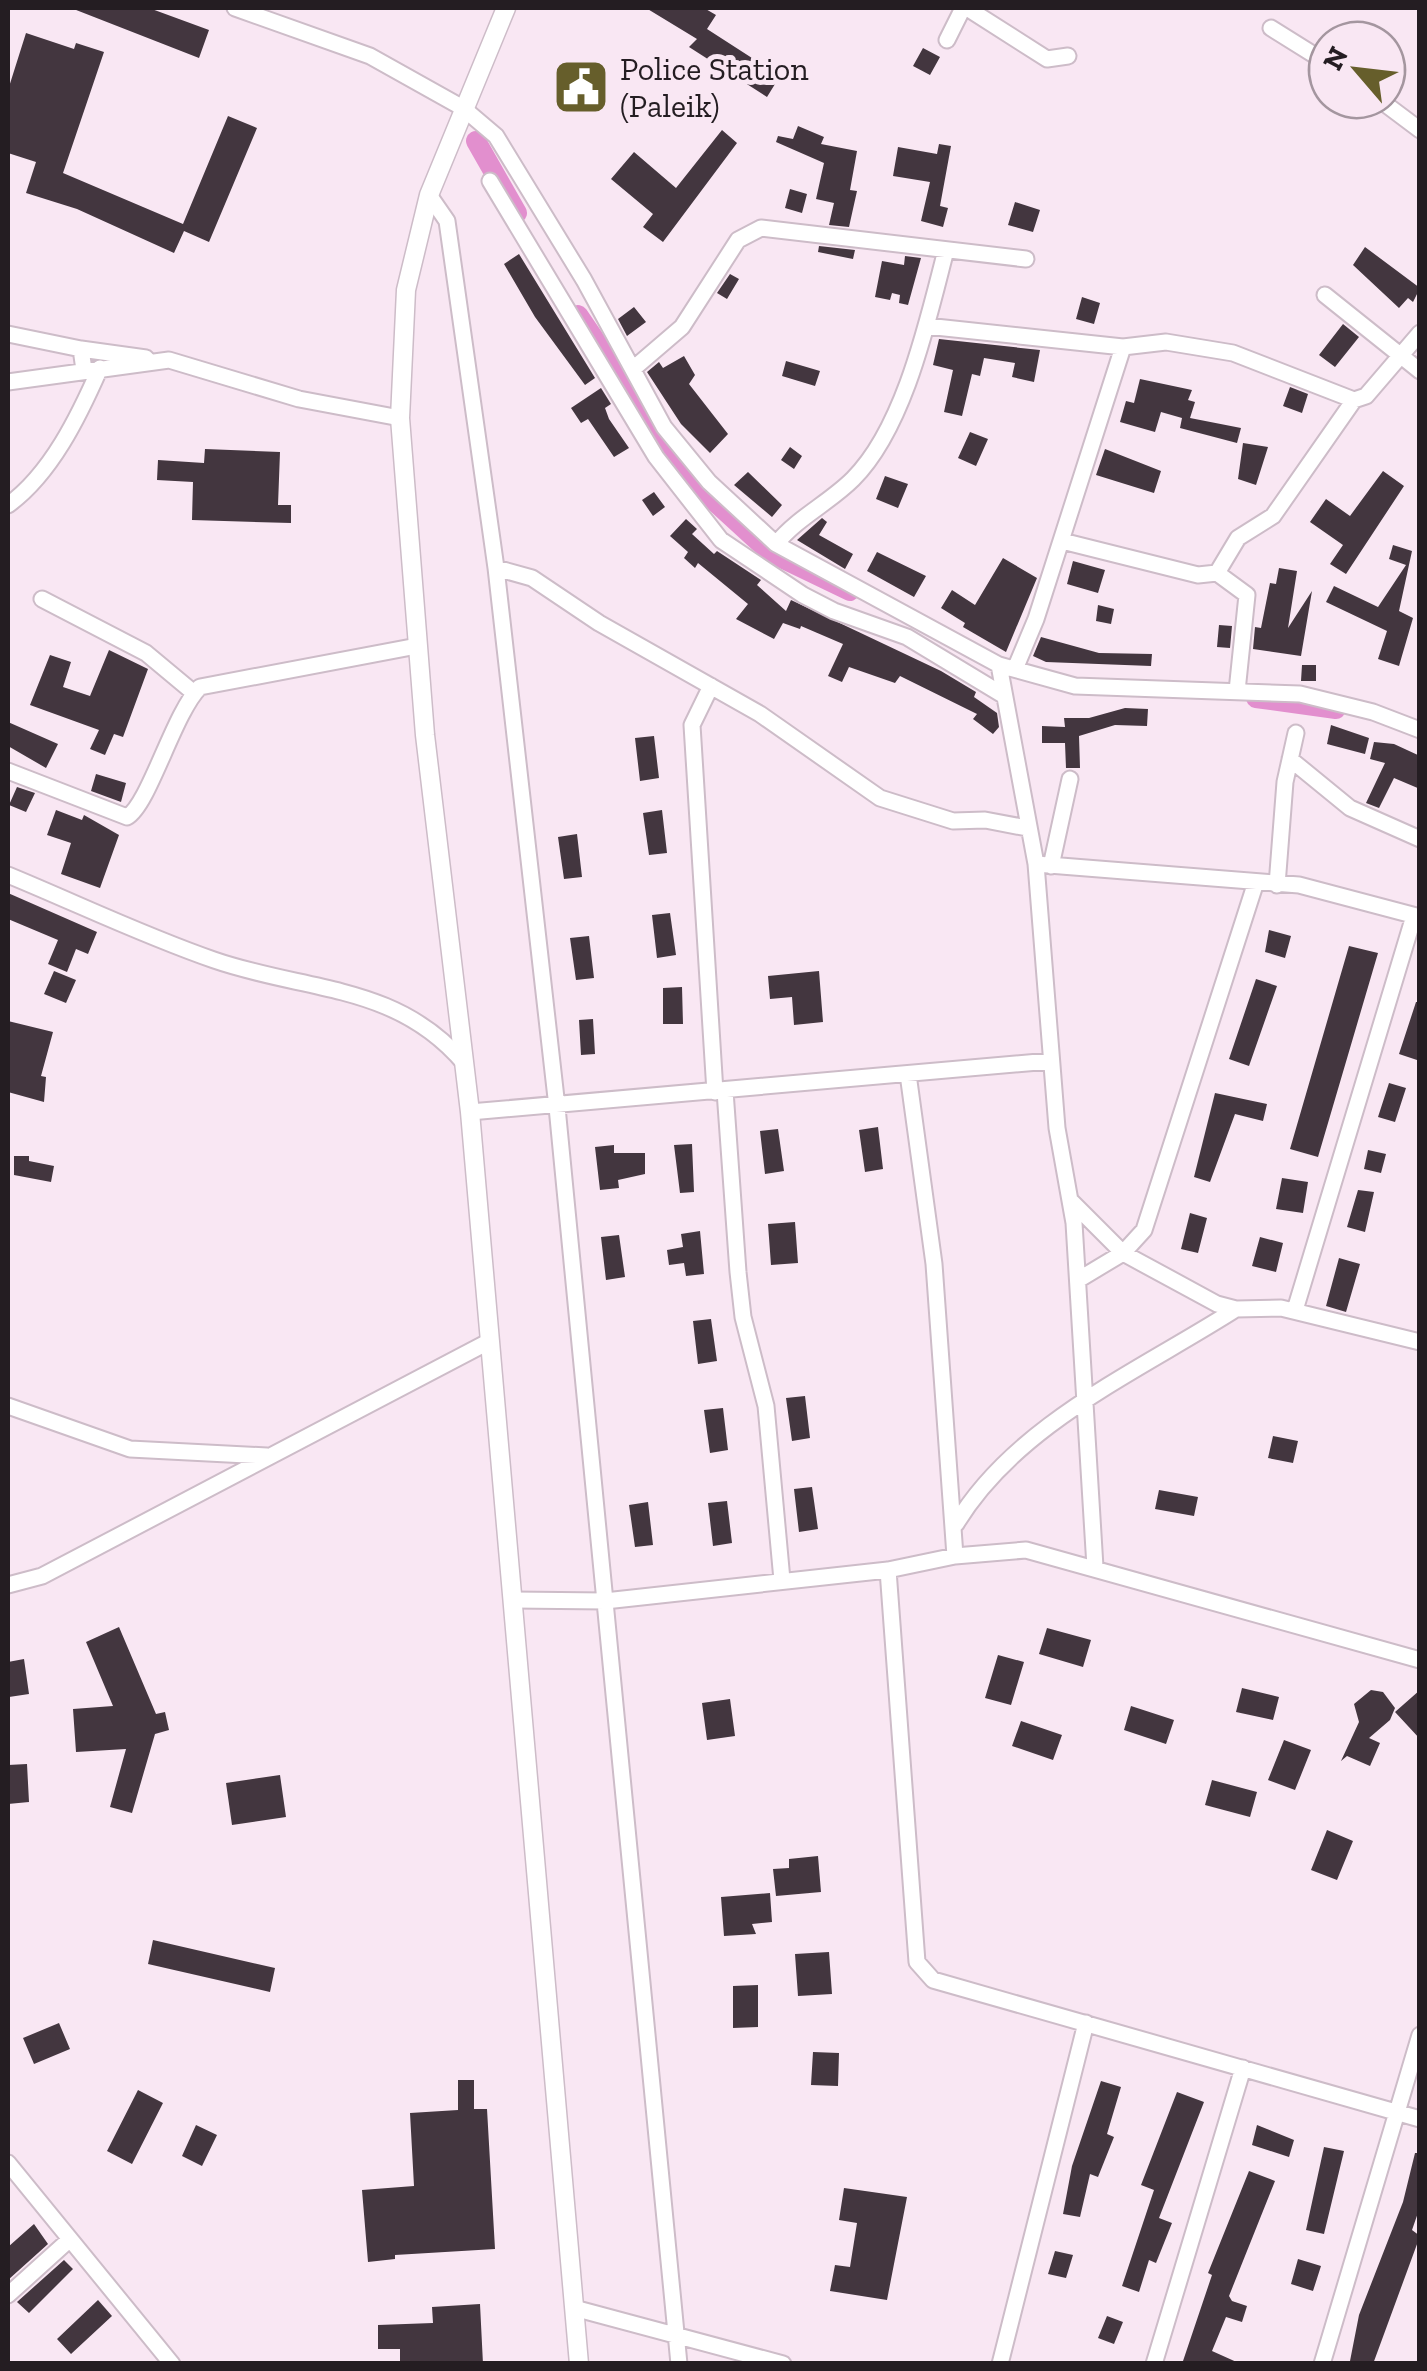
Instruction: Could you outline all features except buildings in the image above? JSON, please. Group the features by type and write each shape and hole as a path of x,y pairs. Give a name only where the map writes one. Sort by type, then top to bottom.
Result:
{"street":[{"path":"235,8 370,56 463,108 496,136 664,428 709,482 816,575 998,665 1075,686 1325,698 1420,730"},
{"path":"506,8 429,194 406,290 400,418 417,646 470,1112 579,2364"},
{"path":"947,40 965,8 1046,58 1068,56"},
{"path":"1272,28 1307,50"},
{"path":"490,182 656,457 721,540 822,605 906,637 1003,692"},
{"path":"429,194 448,222 496,568 556,1107 679,2364"},
{"path":"633,369 682,326 726,254 746,232 761,228 816,232 1026,259"},
{"path":"776,544 789,528 856,477 894,412 926,326 946,250"},
{"path":"1325,294 1420,371"},
{"path":"926,326 1123,347 1166,342 1246,356 1354,400"},
{"path":"1217,572 1238,538 1273,516 1354,400 1366,396 1420,333"},
{"path":"8,334 80,349 136,354 150,360"},
{"path":"1016,669 1123,347"},
{"path":"80,349 92,370"},
{"path":"8,382 169,360 299,399 400,418"},
{"path":"8,505 34,481 54,454 92,370"},
{"path":"1062,540 1198,575 1217,572 1247,595 1238,691"},
{"path":"496,568 532,578 760,714 862,788 893,804 952,821 985,820 1027,828"},
{"path":"816,575 822,605"},
{"path":"42,599 146,653 194,693"},
{"path":"8,771 126,817 132,814 200,687 417,646"},
{"path":"998,665 1027,828 1044,865"},
{"path":"711,686 692,724 720,1091 740,1288 766,1406 782,1580"},
{"path":"1277,885 1296,734"},
{"path":"1290,759 1350,808 1420,840"},
{"path":"1070,779 1044,865 1050,1060 1057,1128 1072,1202 1095,1567"},
{"path":"1044,865 1317,888 1417,916 1295,1310"},
{"path":"8,875 213,960 283,980 363,996 397,1009 440,1034 464,1063"},
{"path":"1078,1280 1123,1253 1144,1230 1255,885"},
{"path":"470,1112 1050,1060"},
{"path":"908,1074 934,1264 956,1524 955,1556"},
{"path":"1072,1202 1123,1253 1191,1293 1236,1309 1295,1310 1420,1342"},
{"path":"956,1524 1002,1462 1087,1400 1236,1309"},
{"path":"8,1584 42,1576 490,1340"},
{"path":"8,1406 130,1449 270,1456"},
{"path":"514,1600 605,1601 888,1570 955,1556 1026,1550 1420,1660"},
{"path":"888,1570 917,1962 933,1980 1420,2119"},
{"path":"1000,2364 1086,2023"},
{"path":"1322,2364 1420,2035"},
{"path":"1154,2364 1243,2068"},
{"path":"8,2162 172,2364"},
{"path":"8,2295 69,2240"},
{"path":"574,2308 676,2332 783,2364"}],"waterway":[{"path":"476,141 517,213"},
{"path":"578,315 691,480 771,553 850,591"},
{"path":"1256,698 1336,709"}],"place":[{"name":"Police Station (Paleik)","path":"581,87"}]}
